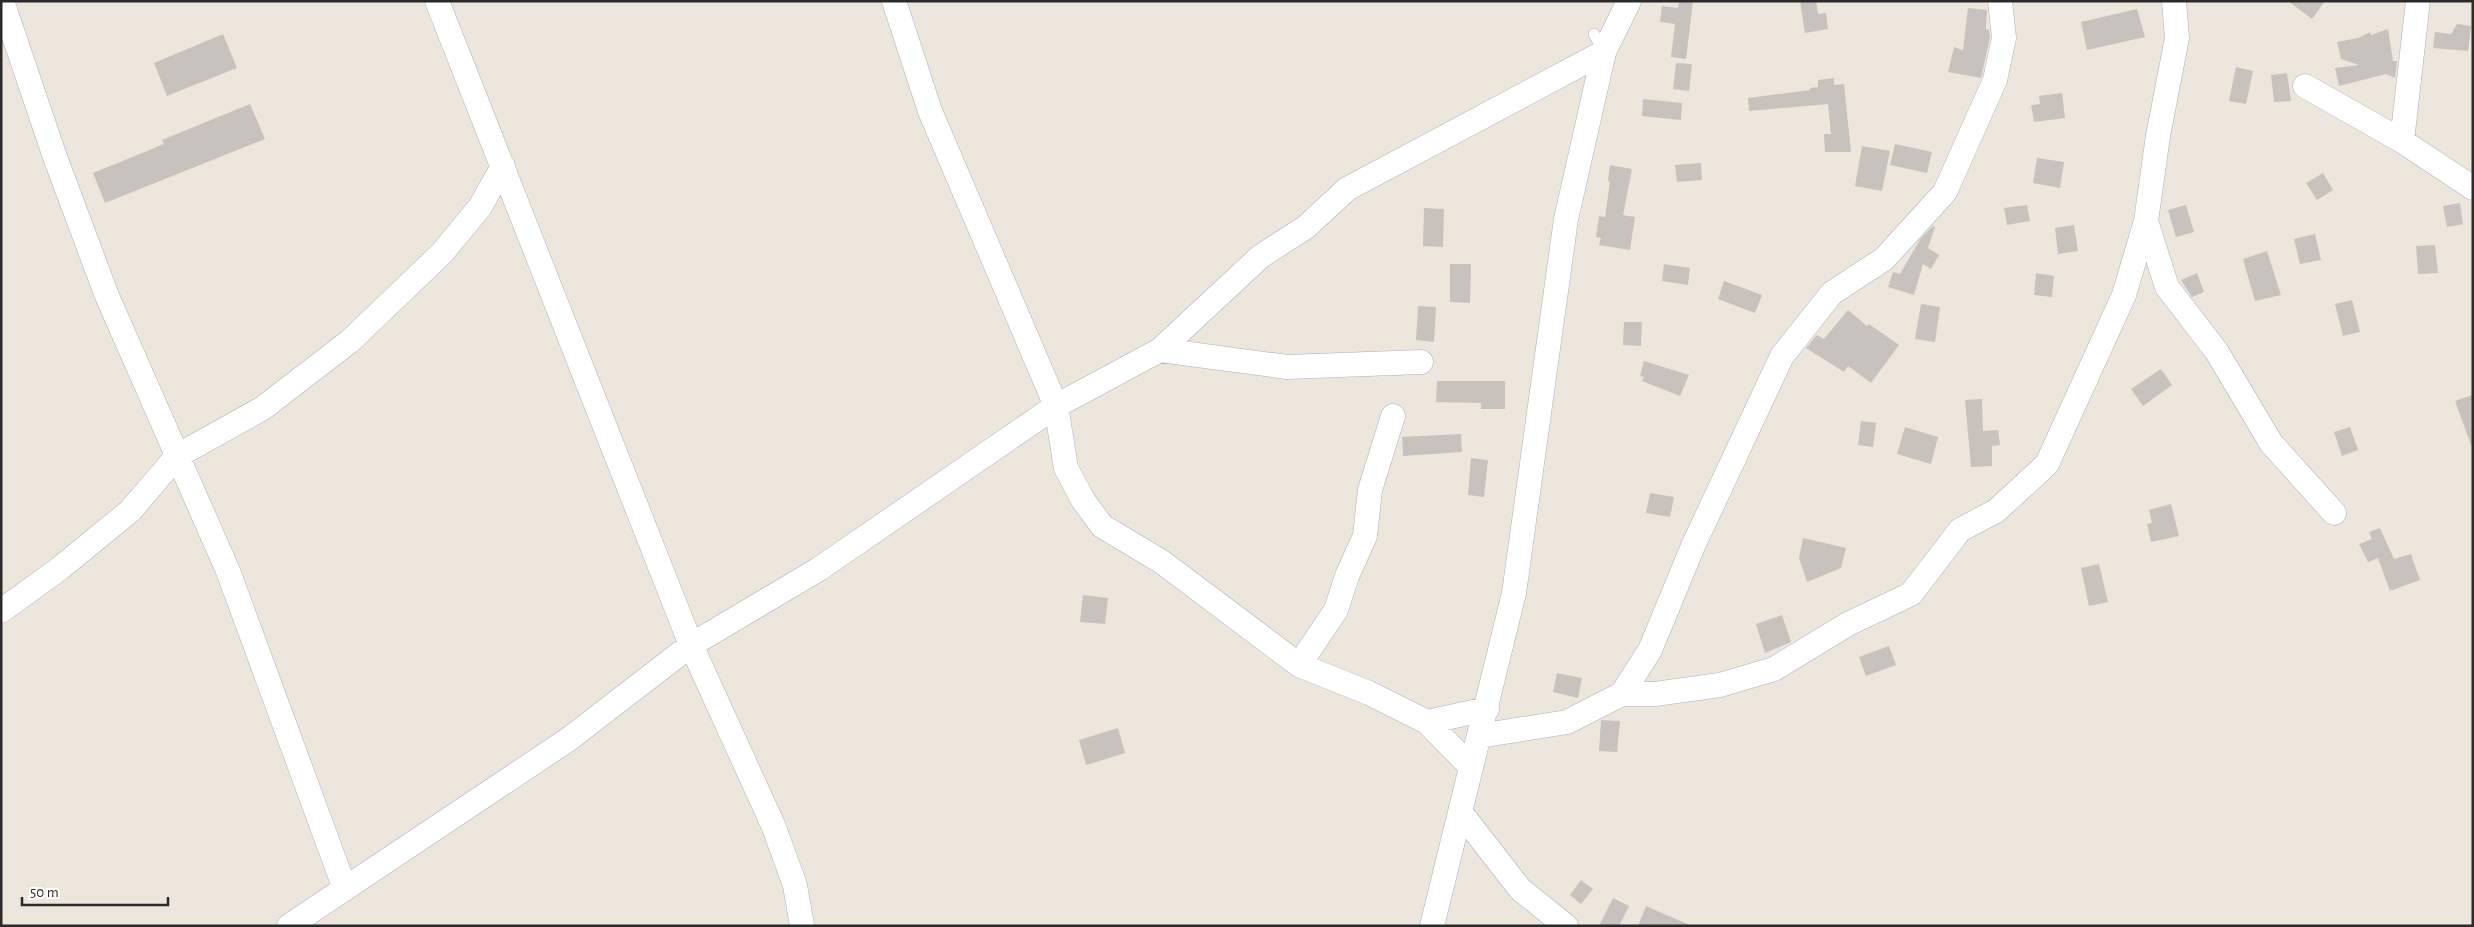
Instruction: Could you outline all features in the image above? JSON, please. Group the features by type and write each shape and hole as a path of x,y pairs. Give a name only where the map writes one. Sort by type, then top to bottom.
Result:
{"street":[{"path":"2,1 54,157 107,296 228,571 345,889"},
{"path":"437,1 691,646 773,825 795,885 802,926"},
{"path":"894,1 930,111 1056,406 1066,468 1083,500 1102,526 1162,562 1299,665 1369,693 1427,722 1471,767"},
{"path":"1432,926 1487,709 1514,593 1566,219 1599,43 1613,1"},
{"path":"289,926 569,739 691,646 819,569 1056,406 1160,350 1261,256 1306,227 1347,189 1599,43 1629,1"},
{"path":"1622,694 1650,650 1693,546 1782,356 1832,293 1884,259 1945,192 1995,80 2004,38 2000,1"},
{"path":"1479,736 1567,722 1622,694 1655,694 1720,685 1774,669 1848,624 1911,594 1960,530 1996,511 2047,464 2124,296 2146,222 2158,136 2177,38 2174,1"},
{"path":"2402,140 2418,1"},
{"path":"2305,86 2402,140 2473,188"},
{"path":"1,611 59,569 130,511 177,456 263,408 350,341 442,253 480,207 503,166"},
{"path":"2146,222 2167,287 2217,352 2271,443 2334,513"},
{"path":"1160,350 1287,367 1421,362"},
{"path":"1299,665 1336,610 1347,576 1366,536 1370,490 1394,416"},
{"path":"1427,722 1487,709"},
{"path":"1461,813 1520,889 1566,926"}],"building":[{"path":"1679,1 1693,1 1686,59 1671,57 1675,24 1660,22 1662,6 1678,8"},
{"path":"1800,1 1816,1 1818,14 1826,13 1828,29 1805,33"},
{"path":"2288,1 2325,1 2312,19"},
{"path":"1968,8 1987,10 1986,29 1989,30 1990,37 1981,78 1948,72 1954,47 1963,50"},
{"path":"2137,9 2145,37 2087,50 2081,22"},
{"path":"2457,24 2471,26 2468,51 2433,48 2435,32 2451,34"},
{"path":"2388,29 2393,61 2397,61 2395,78 2386,74 2339,86 2335,68 2359,65 2341,59 2337,42 2358,38 2370,32 2371,35"},
{"path":"223,34 237,68 167,96 154,63"},
{"path":"1676,63 1692,64 1689,91 1673,89"},
{"path":"2236,67 2253,71 2246,104 2229,101"},
{"path":"2287,73 2291,101 2274,102 2271,75"},
{"path":"1834,78 1834,85 1844,84 1851,152 1825,152 1824,134 1831,134 1828,104 1749,111 1748,98 1810,90 1810,88 1818,87 1818,80"},
{"path":"2062,93 2065,118 2034,122 2031,105 2040,104 2039,96"},
{"path":"1643,99 1682,103 1681,120 1642,116"},
{"path":"250,104 265,139 105,203 93,173 164,144 162,140"},
{"path":"1895,144 1932,152 1927,173 1890,165"},
{"path":"1862,146 1890,151 1882,191 1855,186"},
{"path":"2037,158 2064,162 2060,188 2033,183"},
{"path":"1701,163 1702,180 1677,182 1675,165"},
{"path":"1610,165 1632,169 1623,215 1635,217 1630,250 1599,245 1601,238 1596,237 1599,216 1605,217 1610,182 1608,181"},
{"path":"2323,173 2333,190 2317,200 2306,183"},
{"path":"2460,203 2463,224 2447,227 2443,206"},
{"path":"2027,205 2030,221 2007,225 2004,208"},
{"path":"2186,205 2194,232 2176,237 2168,210"},
{"path":"1424,208 1444,209 1443,247 1423,246"},
{"path":"2074,225 2078,251 2058,254 2055,228"},
{"path":"1933,226 1935,227 1928,248 1939,255 1931,269 1923,264 1914,295 1888,287 1893,272 1900,274 1921,238"},
{"path":"2315,234 2321,260 2300,264 2294,239"},
{"path":"2435,245 2438,273 2418,274 2416,246"},
{"path":"2267,251 2281,295 2255,301 2243,259"},
{"path":"1450,264 1471,264 1470,303 1450,302"},
{"path":"1664,264 1690,268 1688,285 1662,281"},
{"path":"2036,273 2054,276 2052,297 2034,295"},
{"path":"2197,273 2204,292 2192,297 2181,280"},
{"path":"1724,281 1762,295 1755,313 1718,299"},
{"path":"2352,300 2360,332 2343,336 2335,304"},
{"path":"1921,304 1940,307 1935,342 1915,339"},
{"path":"1418,306 1436,307 1434,342 1416,340"},
{"path":"1848,310 1867,326 1869,324 1899,345 1871,383 1848,366 1844,372 1806,348 1817,335 1824,339"},
{"path":"1624,322 1642,322 1641,346 1623,345"},
{"path":"1644,361 1689,375 1680,396 1642,381 1644,377 1640,376"},
{"path":"2161,369 2172,385 2143,406 2131,389"},
{"path":"1437,381 1505,381 1505,409 1481,409 1481,403 1436,402"},
{"path":"2473,395 2473,445 2471,445 2455,401"},
{"path":"1982,399 1983,431 1998,430 2000,445 1992,446 1992,466 1971,467 1965,400"},
{"path":"1861,421 1876,423 1873,447 1858,445"},
{"path":"1905,427 1938,437 1931,464 1897,454"},
{"path":"2350,427 2358,450 2342,456 2334,432"},
{"path":"1461,434 1462,452 1403,456 1402,437"},
{"path":"1471,458 1488,460 1484,497 1468,495"},
{"path":"1650,493 1674,497 1670,517 1646,513"},
{"path":"2171,504 2179,536 2151,542 2147,524 2152,523 2149,510"},
{"path":"2380,528 2394,559 2411,554 2420,580 2390,591 2378,558 2368,562 2359,544 2372,539 2369,532"},
{"path":"1803,538 1846,548 1841,568 1807,582 1799,558"},
{"path":"2099,564 2108,602 2089,606 2081,568"},
{"path":"1083,595 1108,598 1105,624 1080,622"},
{"path":"1782,615 1791,642 1765,653 1756,624"},
{"path":"1889,646 1896,665 1866,676 1859,657"},
{"path":"1557,673 1582,678 1578,698 1553,692"},
{"path":"1601,720 1620,721 1617,752 1599,751"},
{"path":"1118,728 1125,753 1086,765 1079,740"},
{"path":"1581,880 1593,889 1581,904 1570,895"},
{"path":"1613,898 1629,906 1619,926 1599,926"},
{"path":"1646,906 1692,926 1638,926"}]}
